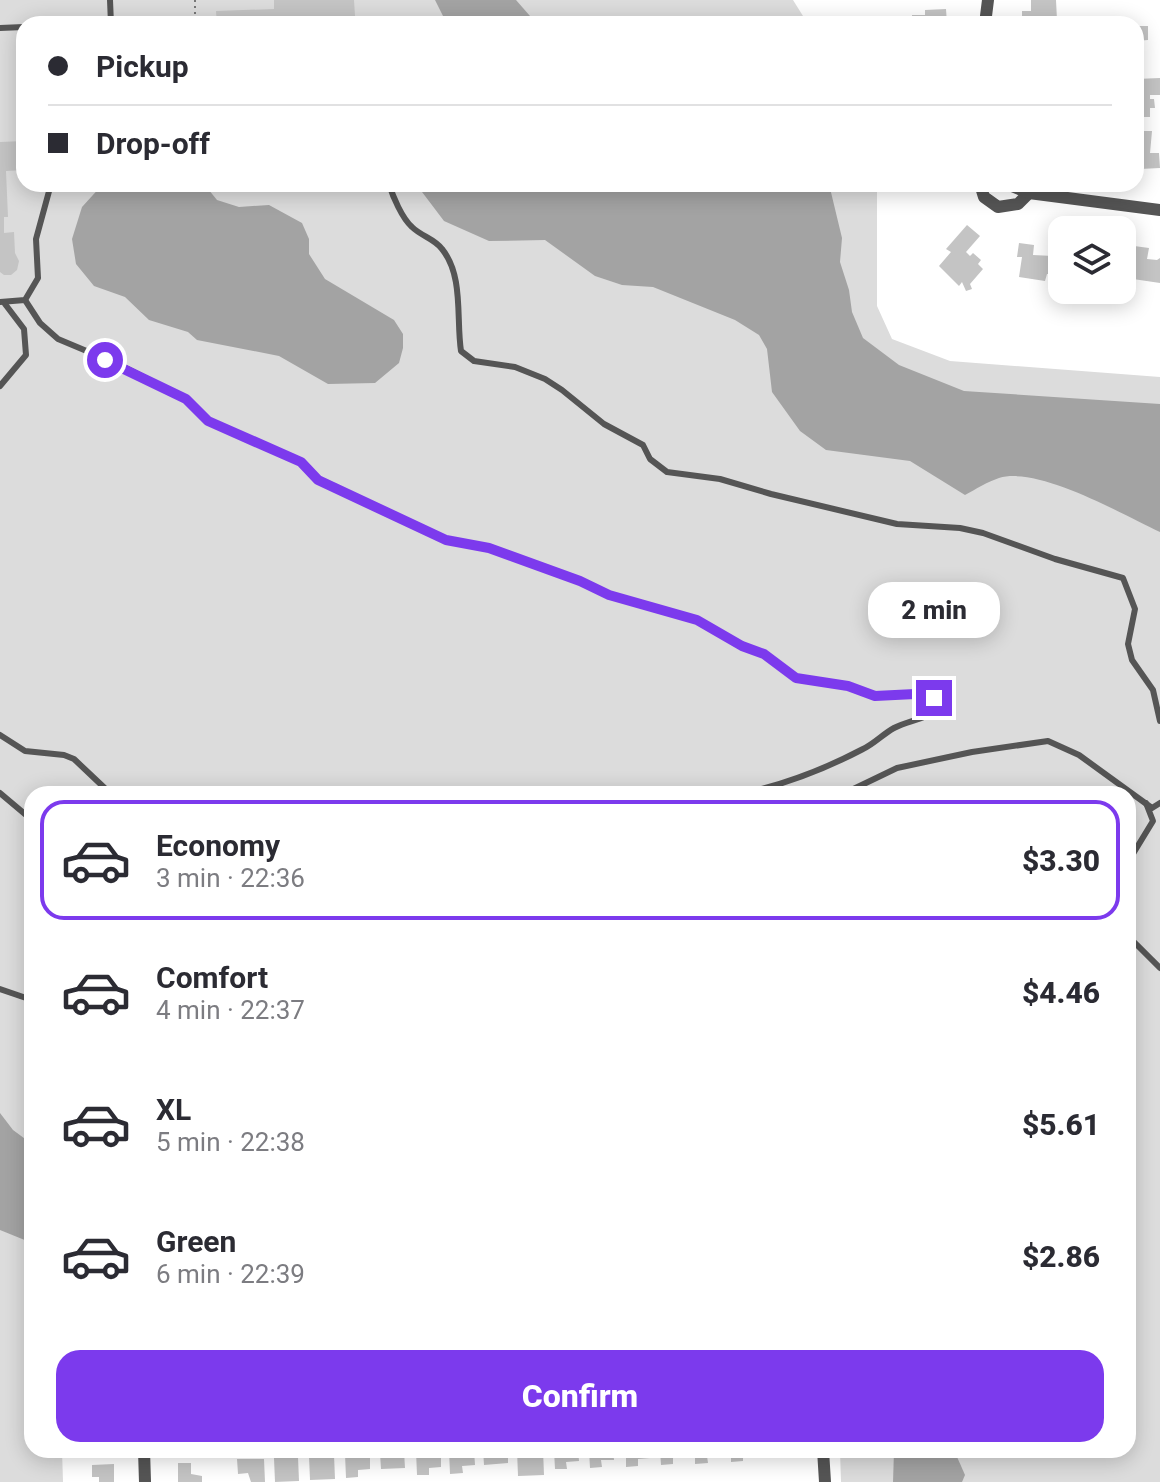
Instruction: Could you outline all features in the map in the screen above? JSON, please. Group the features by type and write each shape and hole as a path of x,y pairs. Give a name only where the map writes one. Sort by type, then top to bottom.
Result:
{"street":[{"path":"982,192 984,197 998,207 1018,204 1029,193 1160,210"},
{"path":"144,1458 145,1482"},
{"path":"824,1458 825,1482"}],"lane":[{"path":"25,300 38,278 36,239 49,192"},
{"path":"393,192 411,226 442,248 450,262 460,306 457,327 461,351 474,361 515,367 545,379 604,424 643,445 650,459 667,472 720,479 897,524 960,528 983,533 1055,559 1104,570 1123,578 1135,609 1128,644 1132,660 1153,690 1160,721"},
{"path":"2,303 25,300"},
{"path":"25,300 40,323 58,339 120,365 186,399 208,421 301,462 318,480 446,540 489,548 609,595 697,620 742,646 764,654 796,678 848,686 875,696 915,694 934,698 938,708 930,716 893,729 866,748 776,786"},
{"path":"0,386 26,355 24,329 2,303"},
{"path":"0,735 25,751 74,759 103,786"},
{"path":"860,786 897,768 972,752 1048,741 1079,755 1124,786"},
{"path":"0,793 24,813"},
{"path":"1136,795 1152,808 1160,803"},
{"path":"1136,849 1153,821 1146,803"},
{"path":"1136,944 1160,968"},
{"path":"0,989 24,997"}],"shaded area":[{"path":"0,0 793,0 803,16 16,16 16,192 877,192 877,306 892,339 950,361 1160,377 1160,1482 841,1482 840,1458 1136,1458 1136,786 24,786 24,1458 62,1458 63,1482 0,1482"},
{"path":"435,0 516,0 530,16 443,16"},
{"path":"96,192 210,192 217,200 239,207 269,205 302,223 309,239 309,254 325,279 394,320 403,334 399,363 375,383 328,384 279,356 197,340 188,332 149,320 125,297 94,286 76,264 72,239 82,207"},
{"path":"422,192 831,192 842,238 840,262 852,312 863,338 899,365 964,391 1160,404 1160,532 1080,494 1036,479 1016,476 999,478 965,495 910,461 826,450 800,431 772,392 767,349 759,335 735,320 653,287 622,285 595,276 545,240 489,241 444,221"},
{"path":"0,1113 24,1138 24,1240 0,1230"},
{"path":"894,1458 958,1458 965,1475 962,1482 893,1482"}],"building":[{"path":"274,0 354,0 355,16 216,16 216,11 274,9"},
{"path":"1031,0 1056,0 1057,16 1022,16 1022,11 1031,11"},
{"path":"946,9 946,16 912,16 925,15 925,10"},
{"path":"1144,26 1148,26 1148,40 1144,40"},
{"path":"1160,78 1160,95 1150,95 1155,108 1150,108 1150,117 1144,117 1144,79"},
{"path":"1144,131 1152,131 1150,153 1159,153 1160,168 1144,169"},
{"path":"16,141 16,170 6,171 8,217 4,217 4,233 14,232 15,253 19,261 17,270 11,275 0,272 0,142"},
{"path":"967,225 980,236 966,252 970,256 973,253 981,260 978,264 983,269 970,284 972,289 966,291 962,282 959,286 939,266 951,252 946,249"},
{"path":"1019,243 1034,245 1033,255 1048,256 1045,281 1019,277 1022,257 1017,257"},
{"path":"1136,246 1149,248 1147,259 1160,258 1160,283 1136,279"},
{"path":"274,1458 298,1458 299,1481 275,1482"},
{"path":"309,1458 334,1458 335,1479 310,1480"},
{"path":"345,1458 370,1458 370,1469 358,1470 358,1477 346,1478"},
{"path":"380,1458 404,1458 405,1468 381,1469"},
{"path":"416,1458 441,1458 441,1467 429,1468 429,1475 417,1475"},
{"path":"449,1458 475,1458 475,1465 462,1466 463,1473 450,1474"},
{"path":"484,1458 508,1458 508,1463 484,1465"},
{"path":"517,1458 543,1458 544,1475 518,1476"},
{"path":"554,1458 579,1458 579,1461 566,1462 567,1469 555,1469"},
{"path":"589,1458 614,1458 601,1460 602,1467 590,1468"},
{"path":"626,1458 650,1458 638,1459 638,1466 626,1467"},
{"path":"661,1458 673,1458 673,1464 661,1465"},
{"path":"695,1458 707,1458 708,1463 695,1464"},
{"path":"731,1458 743,1458 743,1461 731,1462"},
{"path":"237,1459 264,1459 265,1482 251,1482 248,1473 238,1474"},
{"path":"178,1463 191,1463 191,1474 202,1476 202,1482 178,1482"},
{"path":"114,1464 114,1482 99,1482 99,1477 92,1477 92,1465"}],"route":[{"path":"105,360 186,399 208,421 301,462 318,480 446,540 489,548 580,581 609,595 697,620 742,646 764,654 796,678 848,686 875,696 915,694 934,698"}]}
